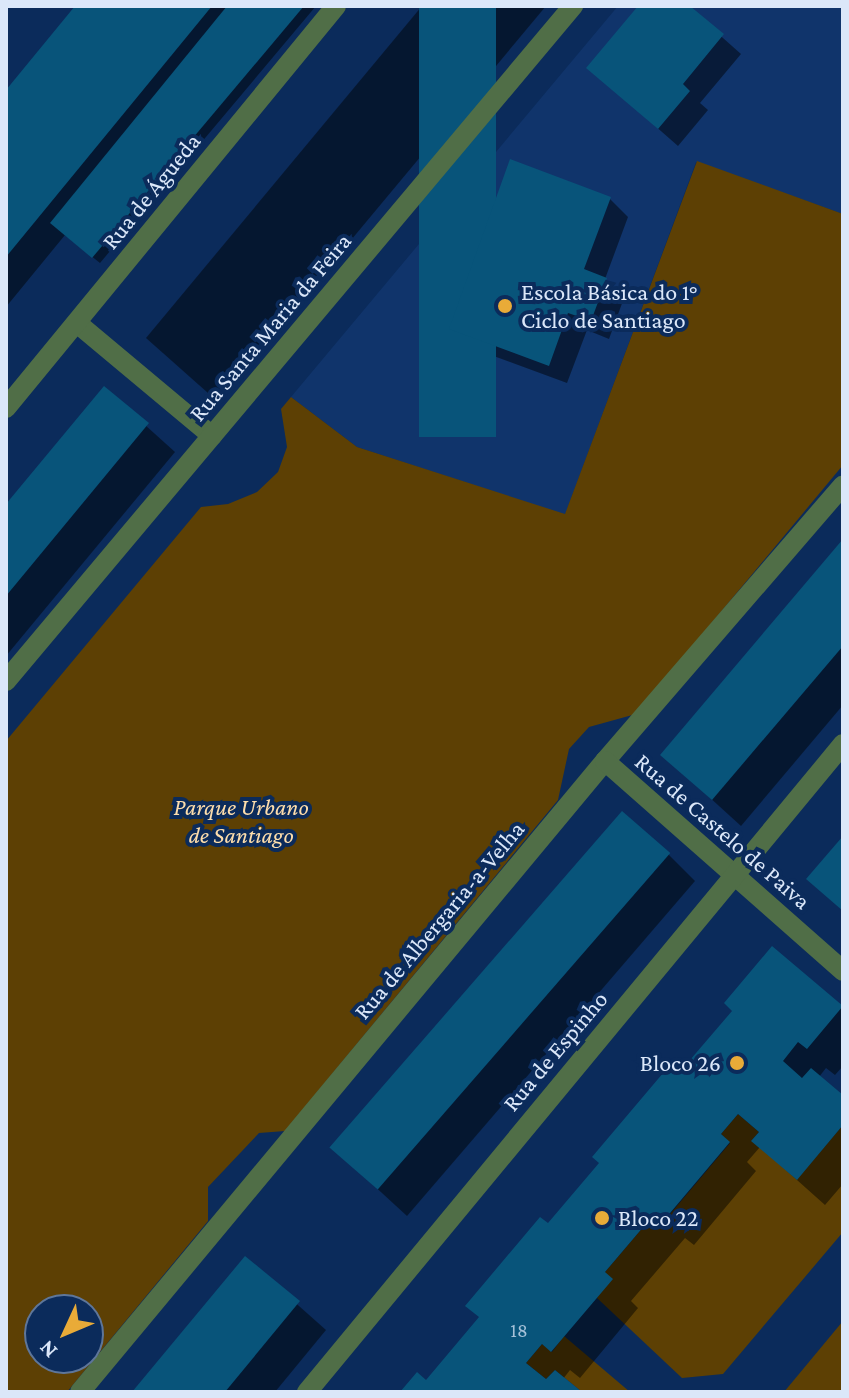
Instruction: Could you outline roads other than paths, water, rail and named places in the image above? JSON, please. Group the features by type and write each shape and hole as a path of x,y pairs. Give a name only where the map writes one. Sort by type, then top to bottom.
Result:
{"street":[{"name":"Rua de Águeda","path":"6,408 336,6"},
{"name":"Rua Santa Maria da Feira","path":"6,681 573,6"},
{"path":"77,323 212,436"},
{"name":"Rua de Albergaria-a-Velha","path":"80,1392 605,761 843,485"},
{"name":"Rua de Espinho","path":"307,1392 843,744"},
{"name":"Rua de Castelo de Paiva","path":"605,761 843,971"}],"place":[{"name":"Escola Básica do 1° Ciclo de Santiago","path":"505,306"},
{"name":"Bloco 26","path":"737,1063"},
{"name":"Bloco 22","path":"602,1218"}],"park label":[{"name":"Parque Urbano de Santiago","path":"241,821"}]}
